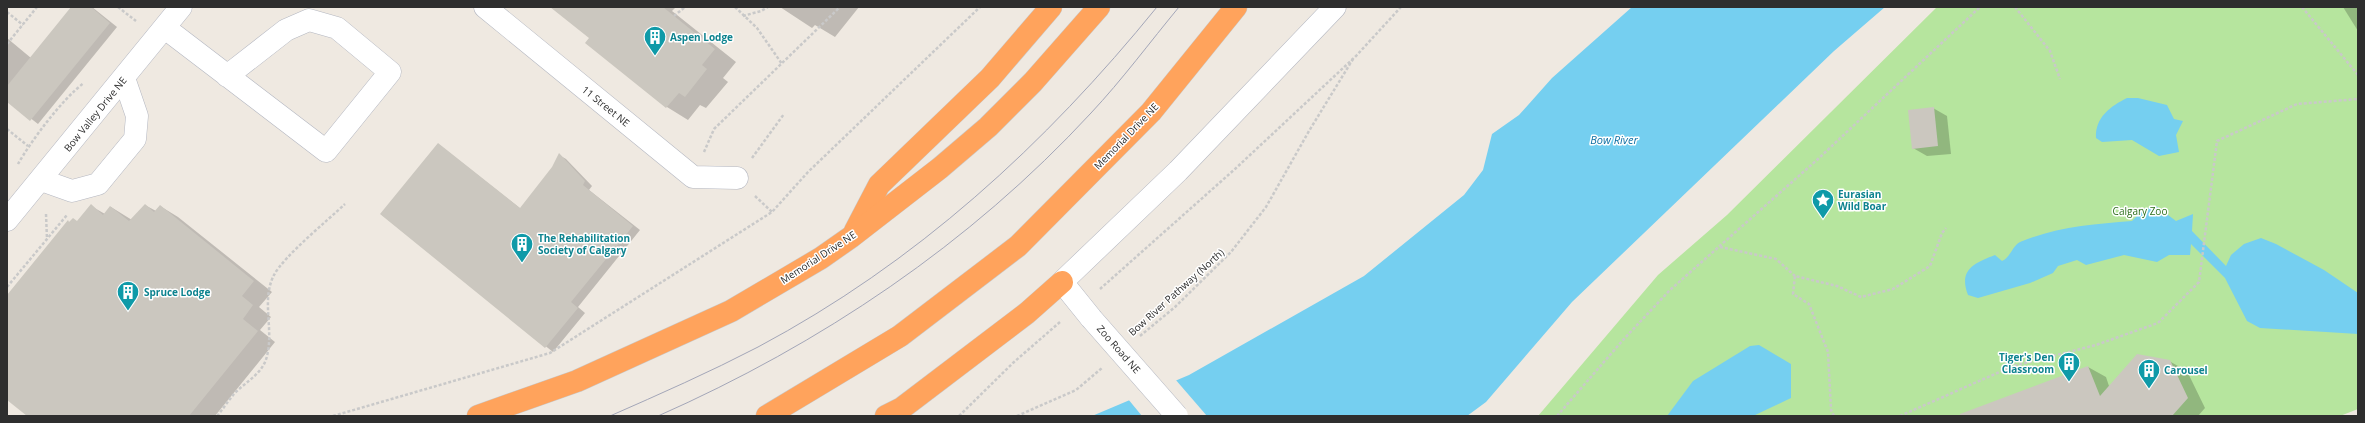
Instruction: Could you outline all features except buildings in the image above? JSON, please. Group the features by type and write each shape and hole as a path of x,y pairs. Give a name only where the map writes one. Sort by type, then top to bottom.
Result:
{"highway":[{"path":"851,237 879,185 990,78 1051,7"},
{"name":"Memorial Drive NE","path":"478,416 577,381 731,310 851,237 940,168 988,127 1033,82 1099,7"},
{"name":"Memorial Drive NE","path":"767,416 900,336 1018,246 1151,112 1236,7"},
{"path":"886,416 902,408 1027,313 1062,282"}],"street":[{"name":"Bow Valley Drive NE","path":"7,220 182,7"},
{"name":"11 Street NE","path":"485,7 693,177"},
{"path":"1062,282 1178,171 1335,7"},
{"path":"165,28 227,76 326,151 390,72 337,28 309,20 286,30 227,76"},
{"path":"47,173 72,191 98,184 135,139 137,116 124,78"},
{"path":"693,177 737,178"},
{"name":"Zoo Road NE","path":"1062,282 1091,318 1177,416"}],"path":[{"path":"7,44 37,7"},
{"path":"674,16 685,7"},
{"path":"735,7 757,28 782,64"},
{"path":"743,16 761,11 768,7"},
{"path":"693,177 714,130 840,7"},
{"path":"333,416 550,353 772,212 808,172 980,7"},
{"path":"1557,416 1623,340 1670,290 1818,159 1980,7"},
{"path":"2015,7 2050,51 2060,79"},
{"path":"2302,7 2358,75"},
{"path":"2306,11 2308,7"},
{"name":"Bow River Pathway (North)","path":"1097,291 1166,233 1356,56 1400,8"},
{"path":"7,12 23,25"},
{"name":"Bow River Pathway (North)","path":"1134,341 1175,307 1236,247 1266,207 1309,131 1356,56"},
{"path":"1900,416 2013,366 2096,345 2158,323 2200,282 2217,141 2297,104 2358,99"},
{"path":"7,129 47,173"},
{"path":"217,416 234,394 262,369 267,356 269,339 267,291 274,274 285,261 344,204"},
{"path":"7,287 71,210"},
{"path":"1720,247 1776,259 1795,276 1837,286 1861,297 1893,289 1930,266 1942,233 1946,228"},
{"path":"1795,276 1793,294 1809,304 1828,352 1830,410 1834,416"},
{"path":"959,416 1014,362 1064,319"},
{"path":"1017,416 1076,390 1105,366"}],"green space":[{"name":"Calgary Zoo","path":"1937,7 2358,7 2358,409 2340,416 1538,416 1658,275 1727,215"}],"water":[{"name":"Bow River","path":"1632,7 1885,7 1834,51 1572,302 1486,402 1467,416 1092,416 1189,375 1364,276 1464,195 1483,170 1492,134 1519,115 1552,78"},
{"path":"2127,98 2138,98 2167,105 2174,119 2183,121 2176,135 2179,152 2159,156 2132,140 2102,142 2096,138 2096,131 2101,118 2115,105"},
{"path":"2156,206 2176,221 2193,214 2192,231 2226,266 2231,255 2244,244 2261,238 2276,244 2324,270 2358,293 2358,334 2260,328 2247,321 2225,278 2191,244 2190,255 2169,255 2157,262 2124,255 2086,265 2077,260 2058,266 2053,273 2030,283 1978,298 1968,295 1965,286 1965,279 1970,268 1975,264 1995,255 2002,261 2020,242 2061,230 2089,225 2132,221 2144,209"},
{"path":"1759,345 1791,364 1791,398 1753,416 1667,416 1693,381 1750,346"}],"pier":[{"path":"1175,379 1207,416 1142,416 1128,399"}],"tram line":[{"path":"610,416 703,374 758,347 816,314 871,278 924,239 975,197 1070,107 1157,7"},
{"path":"658,416 718,388 777,357 835,323 890,287 944,247 995,205 1044,161 1091,113 1125,74 1179,7"}],"place":[{"name":"Aspen Lodge","path":"655,56"},
{"name":"Eurasian Wild Boar","path":"1823,220"},
{"name":"The Rehabilitation Society of Calgary","path":"522,264"},
{"name":"Spruce Lodge","path":"128,312"},
{"name":"Tiger's Den Classroom","path":"2069,382"},
{"name":"Carousel","path":"2149,390"}]}
